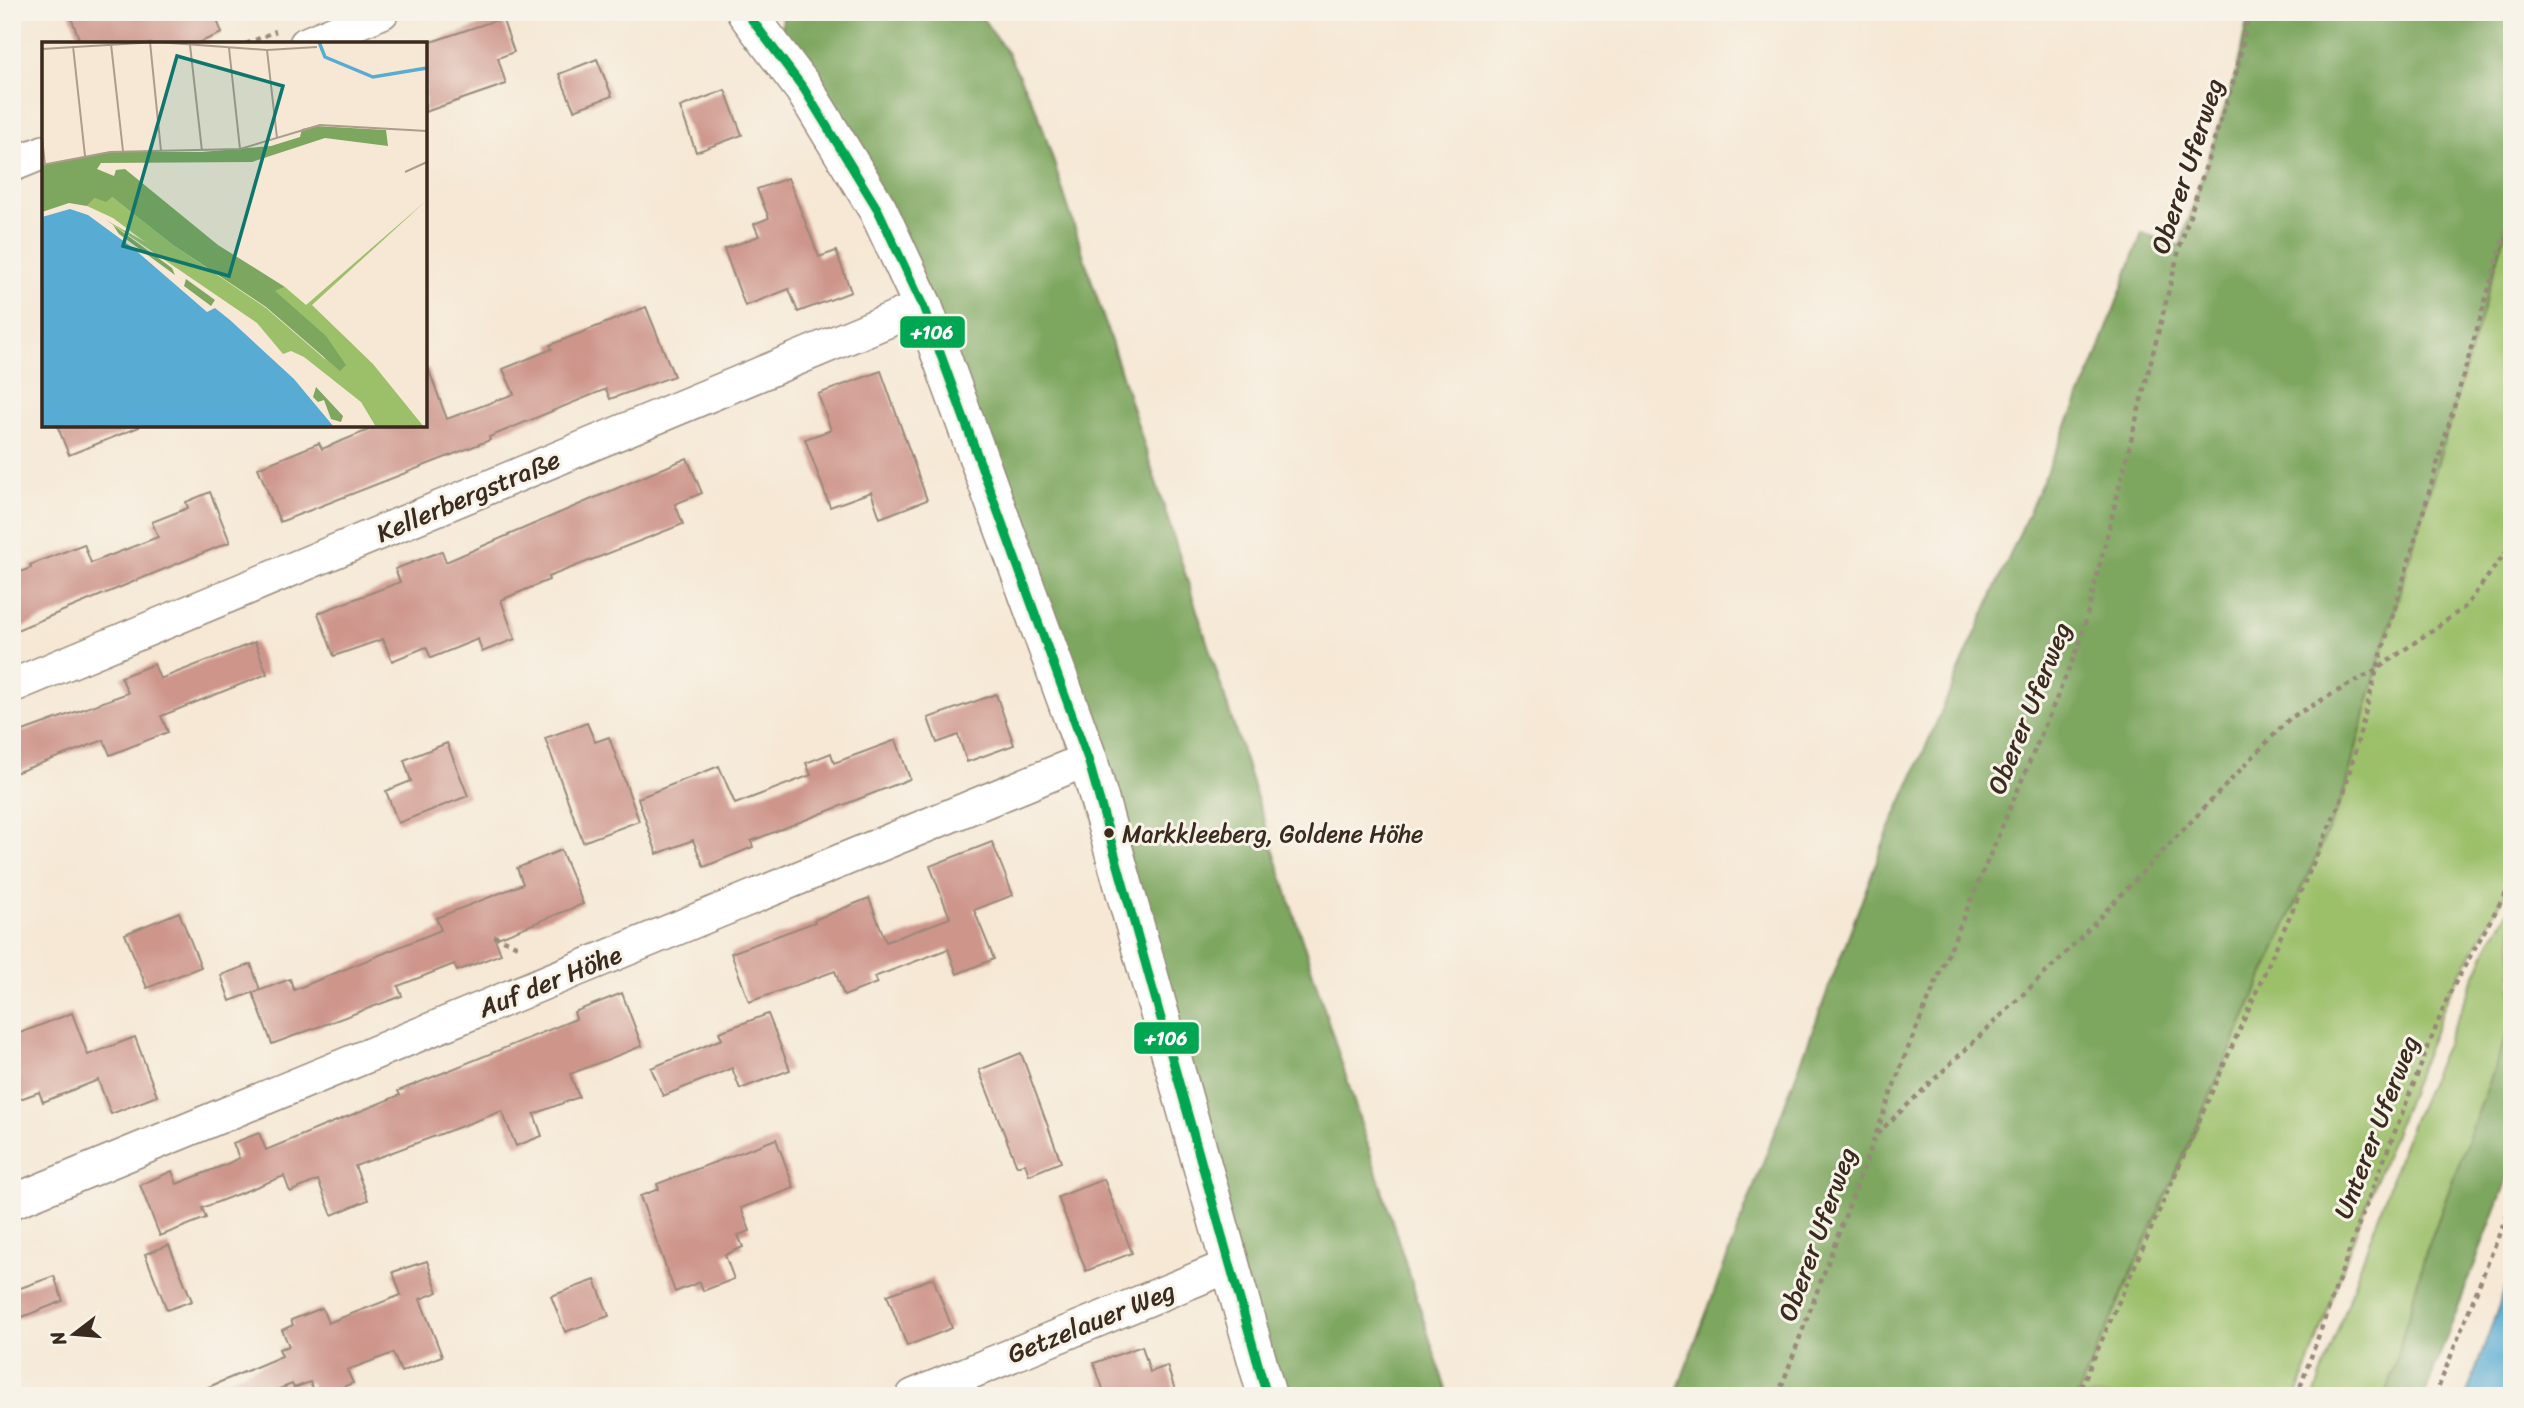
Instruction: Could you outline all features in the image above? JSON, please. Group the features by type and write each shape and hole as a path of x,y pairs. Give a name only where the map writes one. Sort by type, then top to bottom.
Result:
{"main road":[{"path":"746,12 804,89 878,210 923,306 1088,759 1267,1396"}],"street":[{"path":"311,42 382,12"},
{"path":"12,165 42,153"},
{"name":"Kellerbergstraße","path":"12,686 923,306"},
{"name":"Auf der Höhe","path":"12,1202 1088,759"},
{"name":"Getzelauer Weg","path":"913,1396 1231,1265"}],"path":[{"name":"Oberer Uferweg","path":"1778,1396 1906,1053 2080,643 2180,246 2237,71 2249,12"},
{"path":"2077,1396 2343,796 2377,669 2512,210"},
{"path":"1874,1137 2058,961 2290,718 2377,669 2465,607 2512,544"},
{"name":"Unterer Uferweg","path":"2297,1396 2361,1218 2449,994 2512,882"},
{"path":"494,936 518,946"},
{"path":"2435,1396 2512,1202"}],"green space":[{"path":"783,12 978,12 1008,54 1039,116 1448,1396 1267,1396 1175,1061 923,306 781,59"},
{"path":"2249,12 2512,12 2512,210 2377,669 2343,796 2077,1396 1675,1396 1883,844 2094,364 2142,233 2180,246 2237,70"},
{"path":"2512,210 2512,882 2449,994 2361,1218 2297,1396 2077,1396 2343,796 2377,669"},
{"path":"2512,906 2512,1021 2425,1255 2386,1396 2314,1396 2410,1127 2491,940"},
{"path":"2512,1021 2512,1167 2424,1396 2386,1396 2425,1255"}],"water":[{"path":"2512,1270 2512,1396 2466,1396 2510,1275"}],"building":[{"path":"69,12 214,12 222,33 201,42 80,42"},
{"path":"502,18 514,52 498,58 506,84 427,111 427,43"},
{"path":"597,59 612,96 574,110 559,74"},
{"path":"725,90 742,135 696,152 680,107"},
{"path":"788,178 819,257 836,251 851,292 798,312 789,289 745,306 724,249 759,236 754,224 769,218 757,189"},
{"path":"646,307 674,376 610,399 606,389 489,437 490,440 280,522 258,468 319,443 322,449 376,427 427,427 428,368 447,419 514,394 503,369 552,349 550,345"},
{"path":"881,371 927,500 880,518 871,492 830,507 805,439 831,430 818,394"},
{"path":"58,427 139,427 69,455"},
{"path":"687,458 702,493 675,504 683,524 548,577 549,580 501,600 515,639 482,652 478,639 431,658 426,647 392,661 383,639 334,656 318,613 400,582 395,569 442,551 446,562"},
{"path":"210,492 230,542 12,632 12,575 84,544 91,563 158,537 152,522 188,508 186,502"},
{"path":"255,642 267,674 161,716 168,732 110,755 104,740 12,774 12,735 128,693 121,677 154,664 160,679"},
{"path":"996,694 1014,745 967,762 958,735 937,743 928,718"},
{"path":"587,723 595,742 609,737 639,821 583,842 545,738"},
{"path":"896,740 910,779 751,841 753,847 704,867 693,840 657,854 638,798 719,766 735,804 811,775 806,763 831,753 834,763"},
{"path":"447,743 468,796 398,823 386,791 411,781 404,760"},
{"path":"992,842 1013,895 974,910 994,959 957,974 948,949 874,977 877,983 844,996 835,971 749,1002 731,953 815,922 814,920 869,898 886,942 950,918 930,866"},
{"path":"561,850 583,904 495,939 501,954 457,971 454,964 398,986 402,996 272,1044 253,993 290,979 294,990 441,930 436,918 523,884 517,868"},
{"path":"179,912 201,967 147,988 125,934"},
{"path":"251,964 260,990 230,1001 221,975"},
{"path":"622,993 642,1046 570,1074 579,1097 534,1114 542,1136 516,1146 502,1111 355,1166 368,1200 332,1215 318,1180 290,1192 284,1176 202,1208 206,1218 160,1236 140,1185 172,1171 177,1184 227,1164 239,1158 233,1143 259,1133 266,1150 400,1095 398,1091 576,1019 574,1012"},
{"path":"72,1013 88,1055 135,1037 157,1096 111,1114 98,1080 43,1102 39,1092 12,1102 12,1036"},
{"path":"768,1014 790,1070 740,1089 732,1068 663,1096 651,1068 722,1039 719,1032"},
{"path":"1021,1053 1061,1162 1029,1175 1025,1163 1017,1166 979,1070"},
{"path":"776,1139 794,1188 741,1208 750,1231 738,1235 743,1247 725,1255 734,1279 703,1291 700,1282 675,1292 640,1196 659,1189 657,1184"},
{"path":"1104,1179 1132,1253 1086,1271 1058,1197"},
{"path":"169,1245 192,1301 167,1310 145,1254"},
{"path":"427,1261 438,1292 420,1299 442,1356 401,1372 393,1353 347,1370 353,1383 320,1396 315,1396 310,1382 294,1388 292,1384 262,1396 187,1396 282,1356 279,1349 289,1346 282,1330 293,1325 291,1320 322,1308 328,1323 401,1295 393,1272"},
{"path":"54,1276 63,1301 12,1321 12,1291"},
{"path":"933,1278 952,1328 907,1346 887,1295"},
{"path":"595,1280 609,1316 565,1332 551,1296"},
{"path":"1142,1346 1150,1372 1167,1366 1177,1396 1094,1396 1093,1392 1103,1389 1094,1363"}],"transit line":[{"name":"+106","path":"746,12 804,89 878,210 923,306 1088,759 1267,1396"}],"place":[{"name":"Markkleeberg, Goldene Höhe","path":"1109,833"}]}
